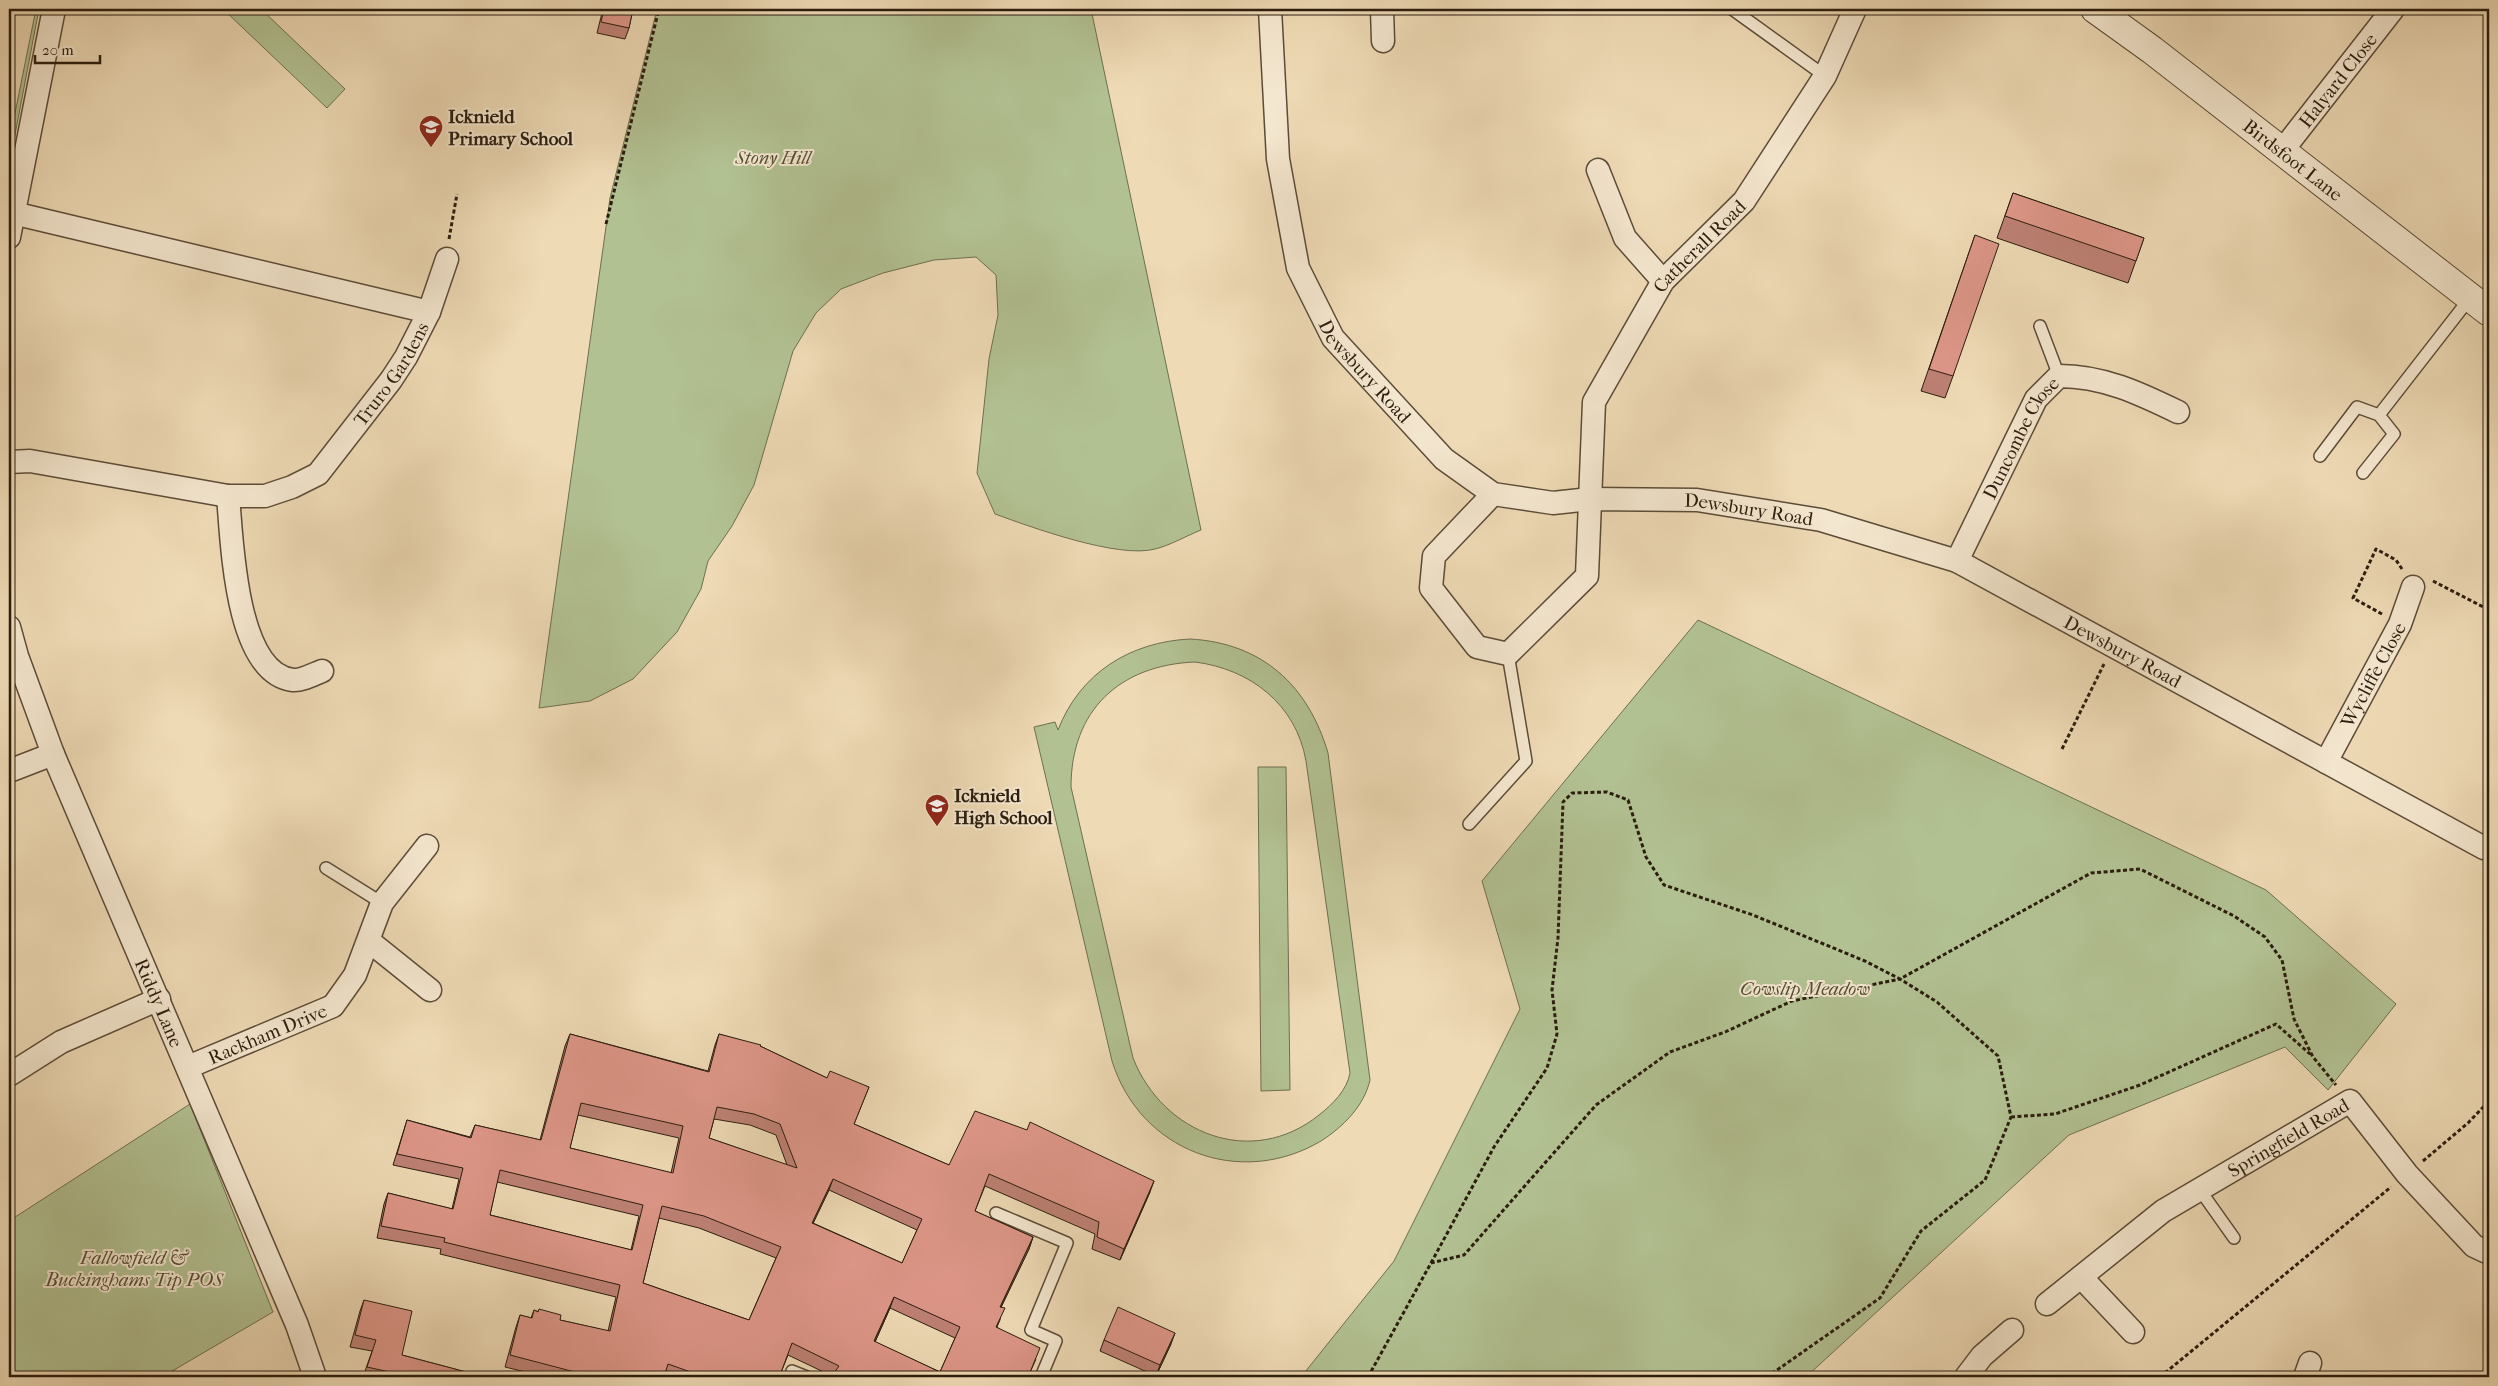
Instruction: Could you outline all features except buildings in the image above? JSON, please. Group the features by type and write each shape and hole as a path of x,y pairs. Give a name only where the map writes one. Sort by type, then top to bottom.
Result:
{"street":[{"path":"9,237 54,9"},
{"name":"Dewsbury Road","path":"1270,9 1278,159 1298,268 1333,338 1444,459 1493,494 1553,503 1590,499 1697,500 1821,520 1957,561 2484,848 2489,847"},
{"path":"1382,9 1382,42"},
{"name":"Catherall Road","path":"1508,654 1586,576 1594,402 1663,281 1744,201 1825,76 1855,9"},
{"name":"Birdsfoot Lane","path":"2095,9 2480,305"},
{"name":"Halyard Close","path":"2282,151 2393,9"},
{"path":"1598,170 1625,238 1663,281"},
{"name":"Truro Gardens","path":"9,462 30,461 228,496 265,496 292,487 318,474 391,380 406,357 429,312 13,213"},
{"path":"429,312 447,259"},
{"name":"Duncombe Close","path":"1957,561 2036,399 2059,376 2082,376 2127,388 2178,412"},
{"path":"1493,494 1434,556 1432,588 1477,647 1508,654"},
{"path":"228,496 237,592 248,629 264,662 277,675 295,680 322,671"},
{"name":"Wycliffe Close","path":"2326,762 2400,624 2414,587"},
{"name":"Riddy Lane","path":"9,627 17,656 53,754 297,1325 315,1377"},
{"path":"9,771 53,754"},
{"name":"Rackham Drive","path":"188,1067 333,1006 355,975 382,903 427,846"},
{"path":"369,941 430,990"},
{"path":"9,1075 61,1042 159,999"},
{"name":"Springfield Road","path":"2047,1304 2163,1211 2350,1101 2407,1174 2474,1246 2489,1253"},
{"path":"2081,1276 2133,1332"},
{"path":"1966,1377 1982,1356 2012,1330"}],"lane":[{"path":"1732,9 1825,76"},
{"path":"2380,414 2480,305"},
{"path":"2040,326 2059,376"},
{"path":"2320,456 2357,407 2380,414 2394,434 2363,473"},
{"path":"1469,824 1526,761 1508,654"},
{"path":"326,868 382,903"},
{"path":"2200,1190 2234,1238"},
{"path":"996,1213 1067,1243 1031,1330 1056,1341 1041,1377"},
{"path":"792,1370 807,1377"}],"path":[{"path":"606,224 659,9"},
{"path":"447,259 448,239 457,194"},
{"path":"2062,749 2113,646"},
{"path":"1368,1377 1494,1147 1547,1068 1557,1034 1552,990 1558,938 1563,802 1572,793 1607,792 1628,800 1646,857 1664,884 1753,915 1900,978 1937,1002 1998,1056 2011,1116 1985,1180 1921,1231 1880,1298 1767,1377"},
{"path":"1431,1263 1464,1255 1596,1105 1670,1052 1725,1032 1792,1000 1900,978 2091,873 2140,869 2234,916 2265,938 2282,960 2294,1019 2313,1057"},
{"path":"2011,1116 2055,1114 2140,1085 2276,1024 2313,1057 2350,1101"},
{"path":"2160,1377 2468,1123 2489,1101"}],"green space":[{"path":"36,9 39,9 9,166 9,143"},
{"path":"223,9 261,9 345,89 327,108"},
{"name":"Stony Hill","path":"657,9 1091,9 1201,530 1155,549 1139,551 1119,550 1075,540 995,514 977,473 989,359 998,315 996,275 976,257 934,260 883,273 841,289 816,313 793,351 754,485 732,526 708,561 701,589 677,632 633,679 590,701 539,708 610,198"},
{"name":"Cowslip Meadow","path":"1698,620 2266,890 2396,1004 2328,1090 2285,1047 2069,1135 1806,1377 1301,1377 1394,1261 1520,1009 1482,881"},
{"path":"1190,639 1216,642 1239,649 1260,659 1295,688 1308,707 1328,753 1370,1080 1363,1099 1345,1122 1321,1141 1290,1155 1258,1161 1227,1161 1197,1153 1169,1139 1145,1118 1126,1092 1112,1061 1034,727 1055,722 1058,730 1079,692 1110,664 1147,646 1168,641","holes":["1195,662 1234,672 1252,681 1267,693 1281,706 1292,722 1301,741 1306,761 1350,1073 1346,1085 1339,1096 1319,1115 1293,1131 1266,1140 1239,1141 1212,1135 1187,1124 1165,1107 1147,1084 1133,1058 1071,787 1073,760 1080,735 1090,714 1105,697 1123,683 1144,672 1168,665"]},
{"path":"1258,767 1286,767 1290,1090 1261,1091"},
{"name":"Fallowfield & Buckinghams Tip POS","path":"190,1104 273,1312 162,1377 9,1377 9,1221"}],"place":[{"name":"Icknield Primary School","path":"431,148"},
{"name":"Icknield High School","path":"937,827"}]}
